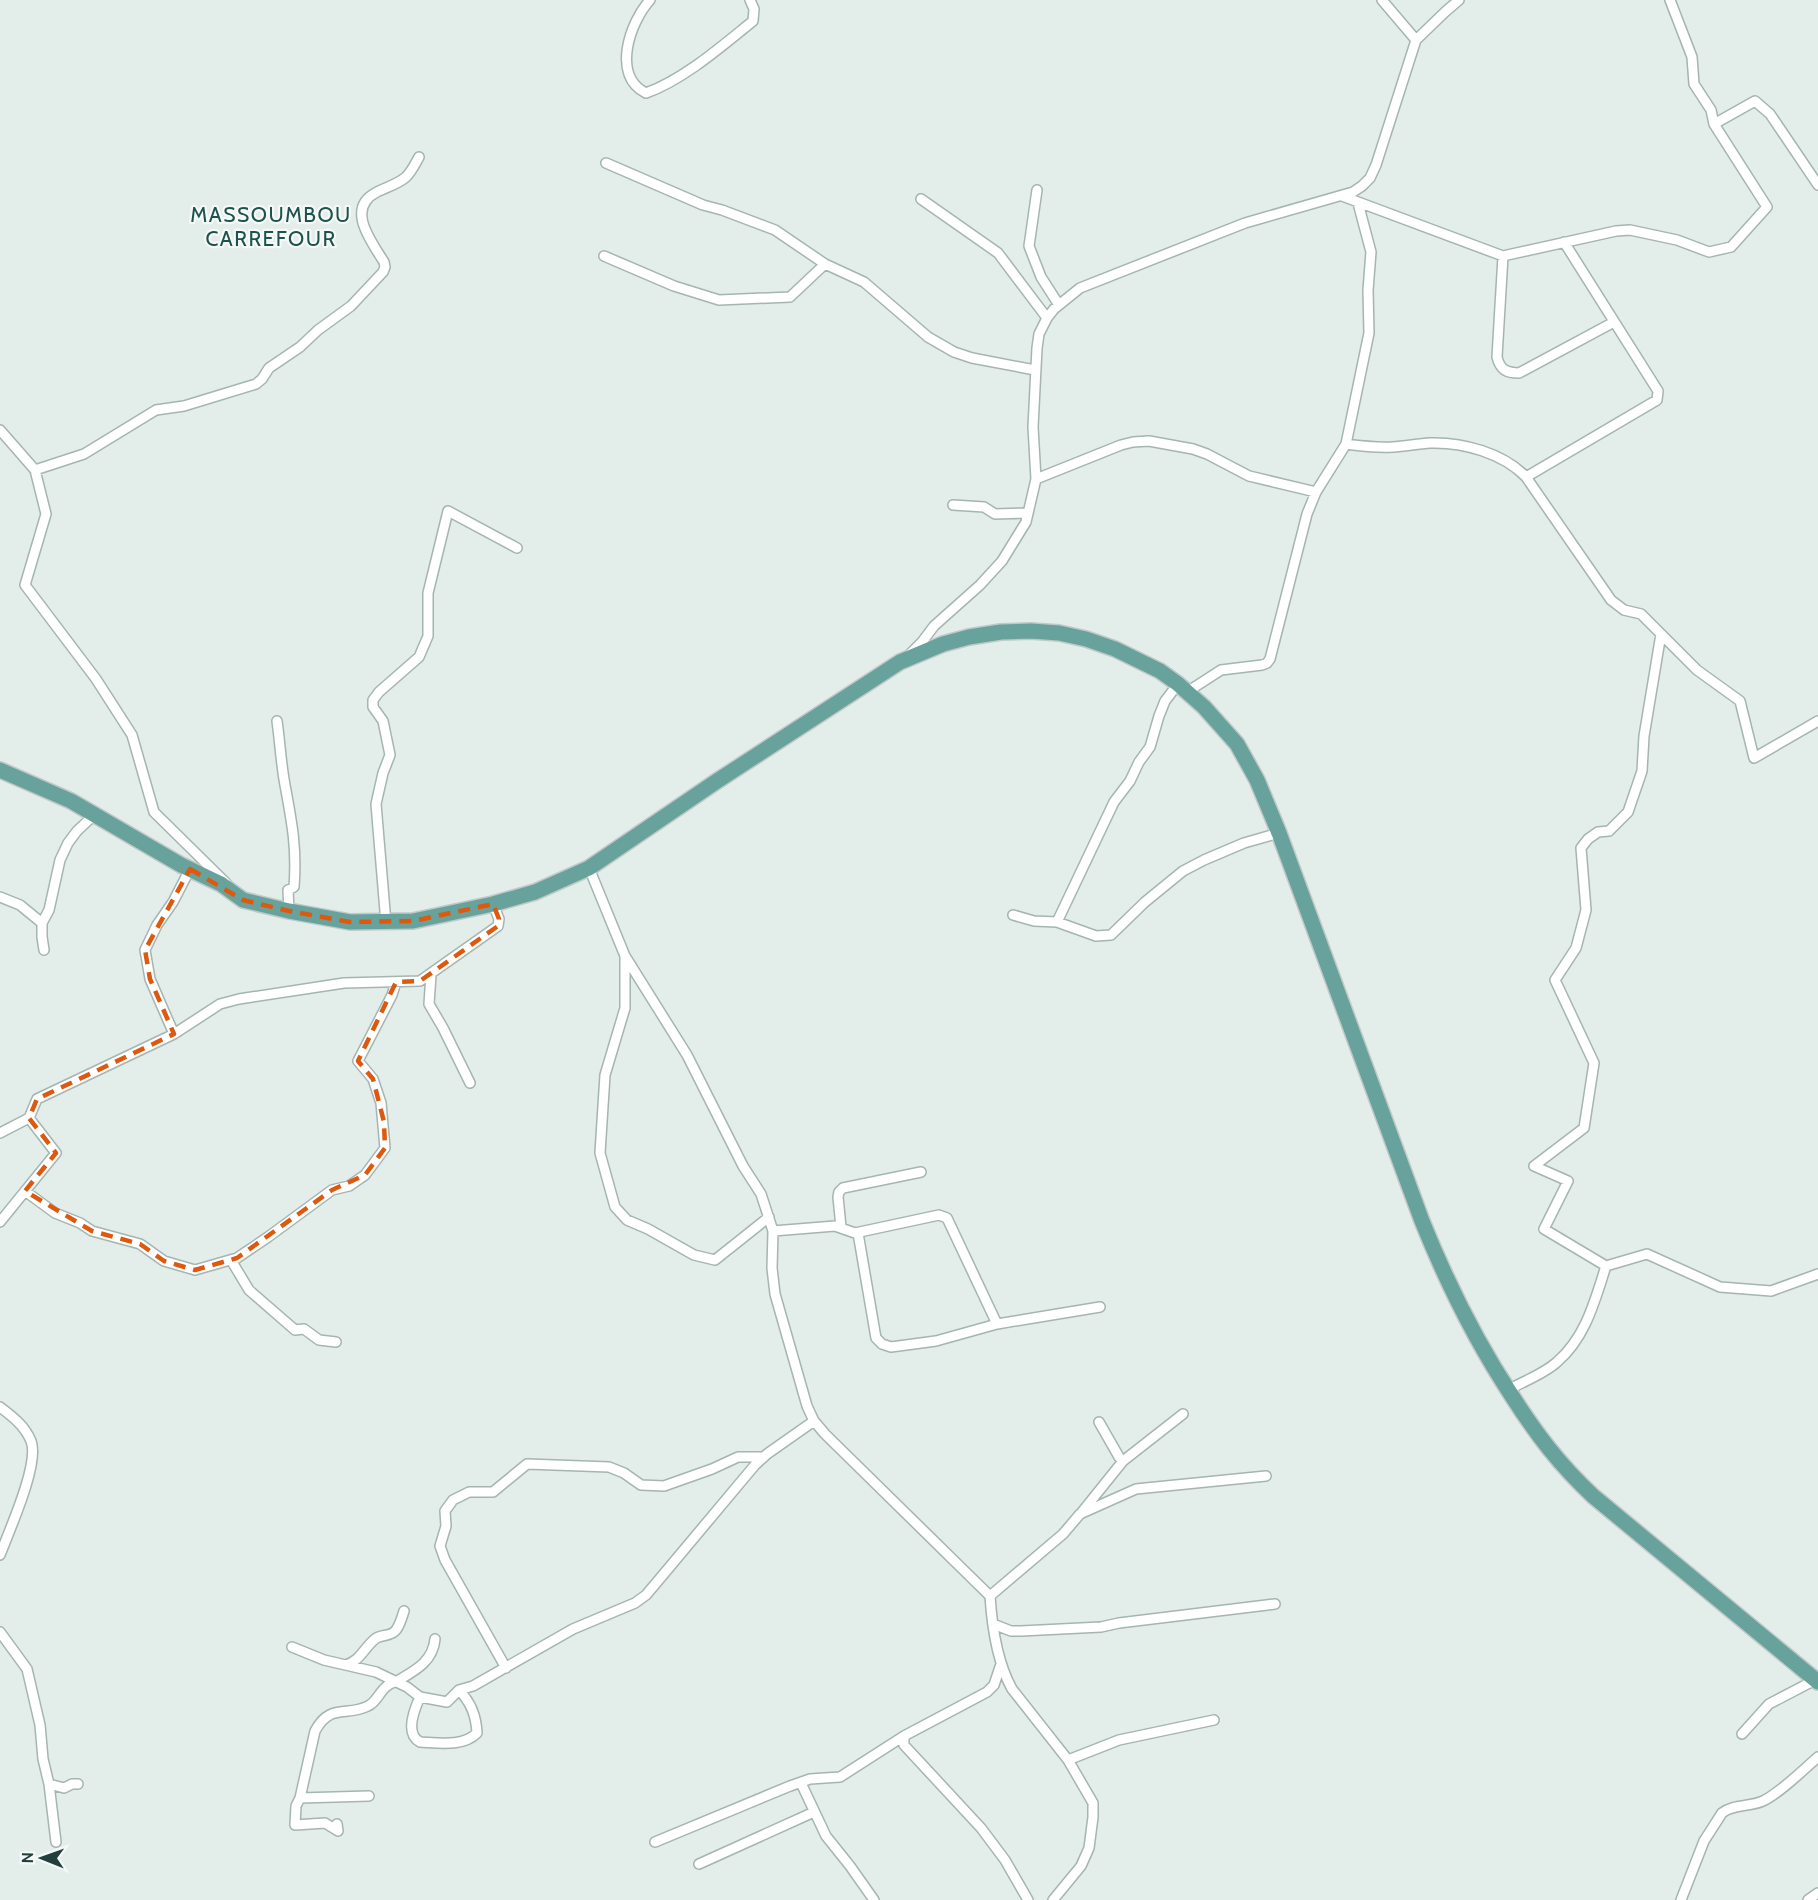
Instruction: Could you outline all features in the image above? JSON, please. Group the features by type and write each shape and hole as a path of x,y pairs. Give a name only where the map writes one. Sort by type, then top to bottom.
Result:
{"main road":[{"path":"0,770 71,801 190,869 221,884 243,900 350,922 413,921 535,891 589,868 717,781 900,662 943,644 1001,632 1059,633 1115,649 1160,671 1217,721 1237,744 1257,780 1279,833 1441,1268 1478,1343 1508,1390 1541,1439 1570,1474 1593,1496 1816,1681"}],"street":[{"path":"650,0 642,9 631,30 626,54 628,72 637,88 646,93 663,87 718,50 753,21 754,9 750,0"},
{"path":"1382,0 1416,40"},
{"path":"900,662 1002,561 1026,522 1036,478 1033,427 1035,370 1040,334 1047,318 1080,288 1245,224 1342,196 1362,186 1370,178 1376,165 1416,40 1460,0"},
{"path":"1342,196 1503,256 1616,231 1630,230 1677,240 1708,252 1731,247 1767,207 1714,124 1711,110 1694,84 1692,57 1670,0"},
{"path":"1714,124 1755,101 1770,114 1818,185"},
{"path":"34,470 84,454 156,410 183,406 256,384 269,368 300,347 318,330 351,306 383,272 384,262 367,234 361,211 362,205 375,193 404,179 419,157"},
{"path":"606,163 703,205 775,230 825,264 864,282 928,337 954,352 972,358 1035,370"},
{"path":"1037,190 1029,246 1041,277 1059,305"},
{"path":"921,199 998,253 1047,318"},
{"path":"1057,922 1114,802 1130,781 1139,762 1150,747 1165,701 1182,688 1221,670 1262,665 1270,659 1302,527 1316,492 1346,444 1369,333 1368,291 1371,252 1358,202"},
{"path":"1526,477 1657,400 1658,390 1564,242"},
{"path":"604,256 674,286 720,300 790,297 825,264"},
{"path":"1503,256 1497,357 1502,369 1509,373 1519,373 1614,322"},
{"path":"0,430 34,470 46,514 26,585 96,679 132,735 154,812 179,834 243,900"},
{"path":"1036,478 1121,445 1149,441 1193,448 1249,476 1316,492"},
{"path":"1346,444 1380,447 1431,443 1458,445 1508,462 1526,477 1611,600 1624,610 1641,614 1697,670 1740,701 1754,758 1818,721"},
{"path":"953,505 984,507 995,514 1027,513"},
{"path":"386,923 376,804 390,755 383,721 373,707 373,700 419,657 428,636 428,593 448,511 517,548"},
{"path":"1660,634 1644,736 1642,771 1628,812 1608,831 1598,832 1588,838 1581,848 1586,910 1576,948 1555,980 1594,1063 1584,1128 1534,1166 1568,1181 1544,1229 1606,1266 1647,1254 1720,1287 1771,1291 1818,1274"},
{"path":"277,721 284,784 290,805 296,848 294,886 288,890 288,911"},
{"path":"44,950 42,923 49,909 56,876 68,843 94,815"},
{"path":"1013,915 1034,921 1057,922 1096,936 1111,935 1145,902 1183,871 1244,843 1279,833"},
{"path":"589,868 625,956 687,1055 743,1166 761,1194 773,1232 774,1294 807,1406 814,1421 990,1596 1001,1665 1012,1689 1068,1761 1093,1803 1092,1835 1082,1866 1053,1900"},
{"path":"174,1034 150,979 145,950 190,869"},
{"path":"0,897 20,905 42,923"},
{"path":"0,1132 29,1118 37,1099 174,1034 220,1004 344,983 420,981 498,926 499,920 493,903"},
{"path":"625,956 625,1008 605,1075 600,1153 615,1208 627,1220 694,1255 715,1260 769,1217"},
{"path":"431,975 429,1004 470,1083"},
{"path":"25,1191 55,1213 80,1223 92,1231 140,1244 164,1261 195,1270 231,1260 268,1237 332,1190 349,1186 365,1175 386,1148 381,1103 374,1079 358,1061 392,995 396,982"},
{"path":"0,1222 56,1153 29,1118"},
{"path":"841,1227 838,1197 843,1188 921,1172"},
{"path":"773,1232 835,1226 858,1233 943,1215 947,1218 997,1324"},
{"path":"858,1233 876,1338 882,1344 891,1347 936,1341 997,1324 1100,1306"},
{"path":"231,1260 249,1290 295,1330 304,1329 319,1340 336,1342"},
{"path":"1508,1390 1556,1363 1576,1342 1590,1313 1606,1266"},
{"path":"0,1407 18,1421 31,1442 32,1462 0,1555"},
{"path":"990,1596 1063,1534 1123,1461 1183,1414"},
{"path":"292,1647 324,1660 376,1672 407,1687 420,1697 447,1702 459,1690 473,1686 573,1629 635,1603 645,1595 755,1465 814,1421"},
{"path":"1099,1422 1123,1461"},
{"path":"506,1668 440,1546 446,1526 445,1511 453,1500 469,1492 493,1492 527,1464 609,1467 624,1473 641,1485 664,1486 738,1457 764,1457"},
{"path":"1080,1514 1136,1489 1266,1476"},
{"path":"993,1624 1011,1631 1101,1627 1275,1604"},
{"path":"346,1665 355,1662 382,1635 390,1635 396,1631 404,1611"},
{"path":"0,1632 27,1669 40,1725 56,1842"},
{"path":"337,1824 338,1831 325,1823 295,1825 296,1806 300,1798 309,1752 319,1724 330,1714 370,1705 388,1684 396,1682 428,1660 434,1649 435,1640"},
{"path":"655,1842 790,1786 810,1779 840,1777 904,1736 987,1692 994,1684 1001,1665"},
{"path":"1742,1734 1769,1704 1816,1681"},
{"path":"420,1697 412,1719 412,1732 416,1740 436,1743 459,1742 470,1739 477,1732 472,1709 459,1690"},
{"path":"1068,1761 1119,1740 1214,1720"},
{"path":"904,1736 904,1745 981,1828 1028,1900"},
{"path":"1681,1900 1704,1841 1722,1813 1726,1809 1753,1805 1768,1798 1818,1757"},
{"path":"801,1783 826,1836 874,1900"},
{"path":"49,1784 64,1788 78,1784"},
{"path":"300,1798 369,1796"},
{"path":"699,1864 814,1812"},
{"path":"1808,1900 1818,1893"}],"highlighted area":[{"path":"190,869 243,900 289,911 350,922 413,921 493,904 499,919 498,926 420,981 396,982 358,1061 373,1079 384,1122 385,1148 365,1175 332,1190 237,1258 195,1270 164,1261 140,1244 92,1231 25,1191 56,1153 29,1118 37,1099 174,1034 150,979 145,950"}],"district":[{"name":"MASSOUMBOU CARREFOUR","path":"271,226"}]}
